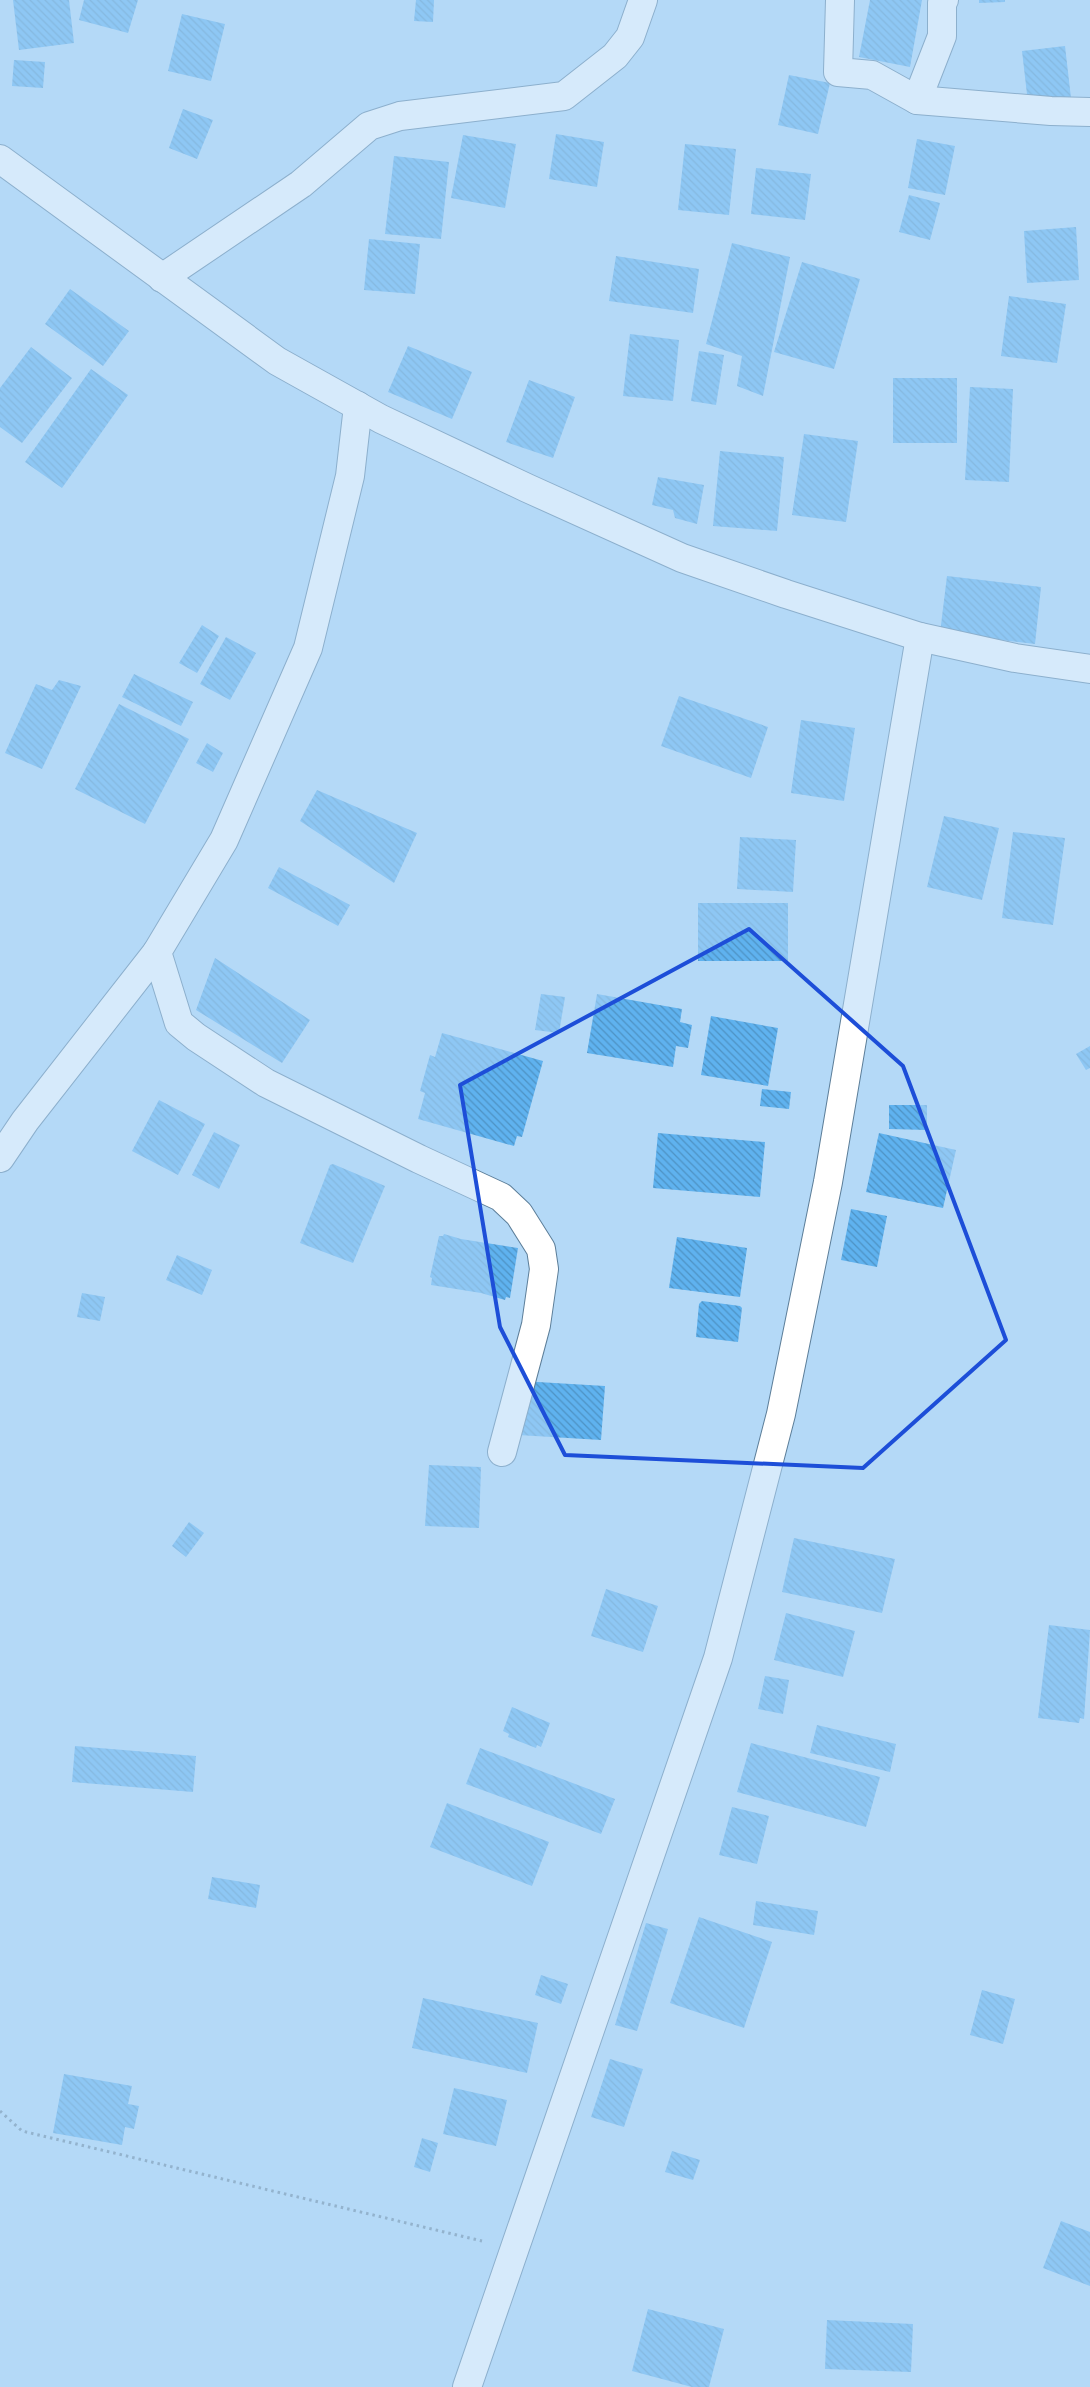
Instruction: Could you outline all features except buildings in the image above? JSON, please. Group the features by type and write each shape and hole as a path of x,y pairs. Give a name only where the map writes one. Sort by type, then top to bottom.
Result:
{"street":[{"path":"162,278 302,184 369,126 400,116 564,96 615,56 630,36 643,0"},
{"path":"840,0 838,72 872,75 918,100 1051,112 1090,112"},
{"path":"918,100 942,36 942,3 944,0"},
{"path":"0,159 277,361 358,406 519,484 682,558 920,637 1015,658 1090,669"},
{"path":"0,1158 25,1121 157,952 224,840 308,648 350,476 358,406"},
{"path":"467,2387 718,1658 781,1414 828,1182 920,637"},
{"path":"157,952 179,1023 196,1038 266,1083 418,1159 501,1197 519,1214 541,1248 544,1269 536,1325 502,1452"}],"path":[{"path":"0,2111 22,2131 514,2249"}],"highlighted area":[{"path":"749,929 903,1066 1006,1340 863,1468 565,1455 500,1327 460,1085"}]}
